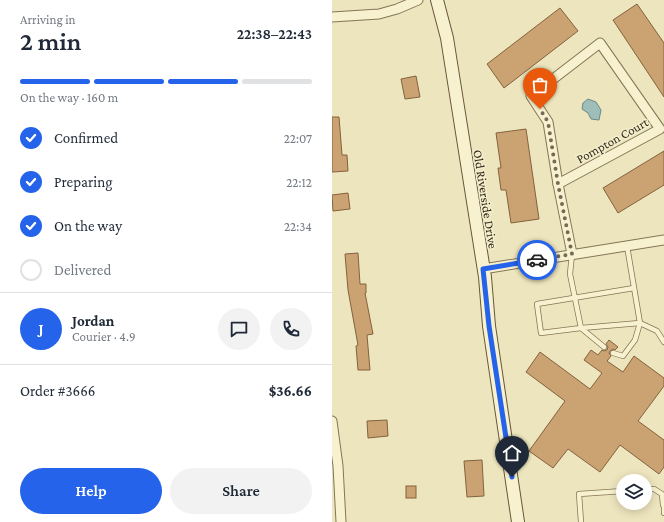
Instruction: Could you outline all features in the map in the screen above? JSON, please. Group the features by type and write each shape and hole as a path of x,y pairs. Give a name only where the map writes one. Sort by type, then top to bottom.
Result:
{"street":[{"path":"332,18 380,14 418,0"},
{"name":"Old Riverside Drive","path":"437,0 447,38 483,269 489,326 518,522"},
{"name":"Pompton Court","path":"558,184 660,129 600,43 531,96 548,122 558,184 572,254"},
{"path":"483,269 664,240"},
{"path":"332,421 338,466 341,522"}],"lane":[{"path":"613,353 623,356 635,340 640,323 627,246"},
{"path":"572,254 570,274 582,328 604,347"},
{"path":"634,288 537,304 541,333 640,323 656,331 664,342"},
{"path":"652,489 662,494 664,514"},
{"path":"581,522 579,494 616,491"}],"water":[{"path":"588,99 596,102 601,110 599,120 591,119 588,113 582,109 583,103"}],"building":[{"path":"637,4 664,43 664,97 613,20"},
{"path":"560,8 578,31 504,88 487,64"},
{"path":"416,76 420,97 405,99 401,79"},
{"path":"332,117 339,117 342,155 347,155 348,171 332,172"},
{"path":"526,129 539,219 511,223 506,190 501,190 498,168 501,168 496,133"},
{"path":"664,151 664,185 618,213 603,188"},
{"path":"348,193 350,209 333,211 332,195"},
{"path":"358,253 360,284 366,284 365,293 373,334 367,335 370,370 358,370 356,346 358,345 348,290 345,254"},
{"path":"609,340 618,347 615,350 613,349 610,351 609,353 611,356 607,361 623,372 634,356 664,378 664,386 638,421 664,440 664,467 659,474 620,445 600,472 568,449 553,468 529,451 565,401 526,372 540,352 590,389 602,373 584,360 591,350 598,355 602,350 607,350 608,347 606,344"},
{"path":"387,420 388,436 368,438 367,421"},
{"path":"482,460 484,496 467,497 464,461"},
{"path":"406,486 416,486 416,498 406,498"}],"way so far":[{"path":"537,260 572,254 558,184 548,122 540,109"}],"route":[{"path":"512,477 489,326 483,269 537,260"}]}
